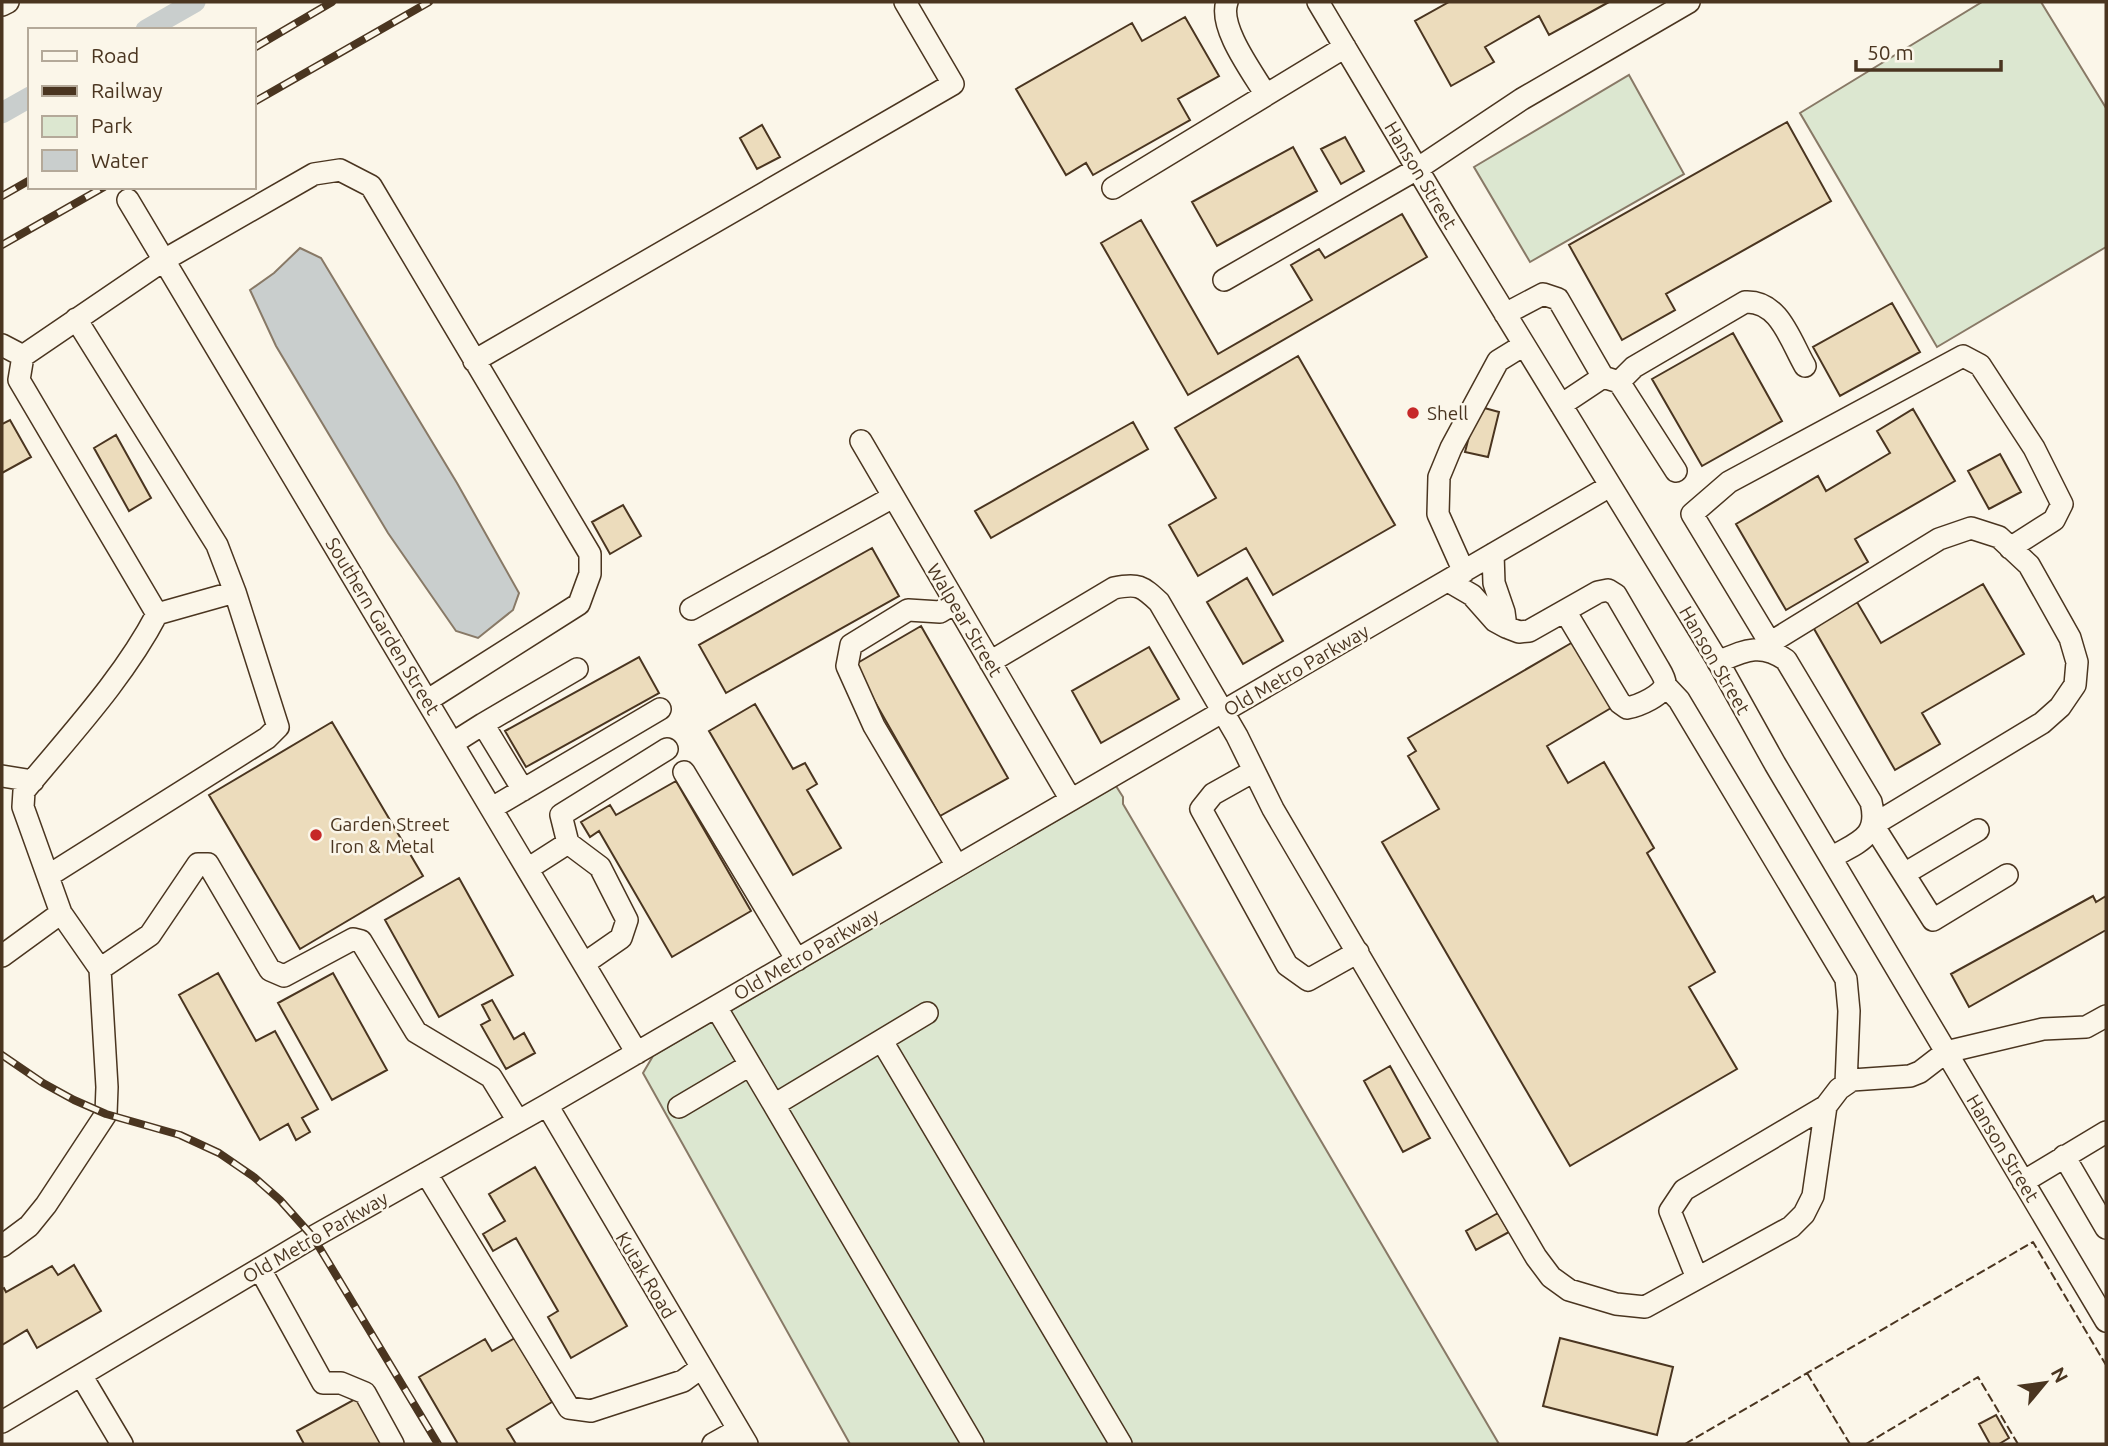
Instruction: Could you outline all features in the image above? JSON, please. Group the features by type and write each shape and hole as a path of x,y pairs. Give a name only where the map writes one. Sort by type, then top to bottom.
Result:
{"street":[{"path":"2,5 8,2"},
{"path":"474,361 953,84 905,2"},
{"path":"1227,2 1227,26 1266,95"},
{"name":"Hanson Street","path":"1318,2 1718,662 1831,859 2106,1321"},
{"path":"1224,280 1417,169 1522,99 1689,2"},
{"path":"1113,188 1345,47"},
{"path":"157,614 19,380 23,355 163,260 314,174 340,170 371,186 590,554 590,575 579,604 428,700"},
{"name":"Southern Garden Street","path":"128,200 637,1053"},
{"path":"1505,314 1543,294 1558,299 1675,471"},
{"path":"1561,405 1634,367 1745,302 1759,301 1774,311 1805,366"},
{"path":"48,876 267,738 278,727 235,592 217,545 76,320"},
{"path":"2,345 23,355"},
{"path":"1524,345 1498,361 1451,448 1439,477 1438,514 1456,576 1495,621 1518,632 1529,631 1598,592 1608,590 1616,594 1658,667 1665,685 1679,700 1846,979 1849,1011 1846,1084"},
{"path":"1831,859 1868,836 1875,816 1871,802 1786,660 1765,646 1692,514 1729,482 1963,356 1980,365 2034,448 2063,504 2054,520 2010,548"},
{"name":"Walpear Street","path":"861,441 1071,800"},
{"name":"Old Metro Parkway","path":"2,1422 260,1269 637,1053 1610,486"},
{"path":"691,609 893,497"},
{"path":"1718,662 1765,646 1939,540 1971,528 1999,537 2029,565 2070,638 2077,662 2075,685 2060,706 2042,723 1873,825"},
{"path":"1493,554 1494,583 1506,627"},
{"path":"990,662 1114,588 1132,584 1145,589 1159,602 1273,809 1501,1197 1550,1277 1569,1290 1616,1304 1645,1307 1791,1227 1804,1214 1813,1196 1826,1106"},
{"path":"2,1245 29,1226 46,1205 106,1114 107,1087 100,969 61,913 23,807 24,791 98,700 147,634 157,614 235,592"},
{"path":"955,603 940,612 908,610 851,645 847,666 874,726 957,866"},
{"path":"1565,611 1620,703 1627,708 1636,706 1662,691 1665,685"},
{"path":"453,743 577,669"},
{"path":"492,808 660,709"},
{"path":"483,724 523,790"},
{"path":"585,963 621,938 627,920 600,867 568,844 561,815 667,749"},
{"path":"1254,771 1213,794 1201,809 1287,965 1308,980 1358,952"},
{"path":"684,772 797,960"},
{"path":"2,776 33,781"},
{"path":"1873,825 1933,920 2007,875"},
{"path":"1904,874 1978,830"},
{"path":"529,868 568,844"},
{"path":"100,969 150,935 198,864 208,864 270,970 284,976 353,939 361,941 416,1032 491,1077 518,1121"},
{"path":"2,956 61,913"},
{"path":"716,1007 973,1444"},
{"path":"774,1105 927,1013"},
{"path":"1697,1278 1670,1211 1684,1190 1826,1106 1852,1080 1910,1076 1920,1072 1946,1052 2043,1029 2086,1027 2106,1016"},
{"path":"881,1041 1121,1444"},
{"path":"679,1107 750,1065"},
{"name":"Kutak Road","path":"547,1105 742,1437"},
{"path":"2023,1182 2106,1132"},
{"path":"2064,1156 2106,1228"},
{"path":"426,1173 545,1373 569,1408 591,1411 631,1399 683,1381 701,1368"},
{"path":"260,1269 323,1383 341,1383 365,1392 393,1444"},
{"path":"81,1375 121,1444"},
{"path":"713,1444 742,1437"}],"green space":[{"path":"1982,2 2041,2 2106,108 2106,247 1937,347 1800,113"},
{"path":"1629,75 1684,174 1530,262 1474,167"},
{"path":"1116,786 1123,797 1123,804 1499,1444 850,1444 643,1073 653,1056"}],"water":[{"path":"300,248 321,258 457,483 519,593 513,610 478,638 456,631 388,533 276,346 250,290 274,273"}],"building":[{"path":"1449,2 1609,2 1549,35 1539,16 1485,47 1494,62 1451,86 1415,21"},
{"path":"1185,17 1219,76 1178,99 1190,120 1093,175 1086,163 1066,175 1016,89 1132,23 1142,41"},
{"path":"1787,122 1831,201 1666,294 1675,310 1622,340 1569,245"},
{"path":"762,125 780,157 757,169 740,138"},
{"path":"1345,137 1364,171 1341,184 1321,149"},
{"path":"1293,147 1317,191 1217,246 1192,202"},
{"path":"1402,214 1427,257 1188,395 1101,243 1141,220 1218,354 1312,300 1291,265 1319,249 1325,258"},
{"path":"1892,303 1920,352 1840,396 1813,347"},
{"path":"1733,333 1782,421 1702,466 1652,379"},
{"path":"1298,356 1395,525 1273,595 1246,548 1198,576 1169,525 1216,498 1175,428"},
{"path":"1477,406 1499,412 1488,457 1465,452"},
{"path":"1913,409 1955,481 1855,539 1868,562 1786,610 1736,524 1818,476 1826,491 1890,453 1877,431"},
{"path":"10,420 31,457 2,473 2,424"},
{"path":"1133,422 1148,449 991,538 975,511"},
{"path":"116,435 151,498 129,511 94,448"},
{"path":"2000,454 2021,492 1989,509 1968,471"},
{"path":"623,505 641,536 610,554 592,522"},
{"path":"872,548 899,596 726,693 699,645"},
{"path":"1247,578 1283,641 1243,664 1207,602"},
{"path":"1983,584 2024,654 1922,713 1940,744 1895,770 1813,627 1857,602 1881,643"},
{"path":"921,626 1008,778 940,816 854,665"},
{"path":"1573,642 1611,708 1547,746 1568,783 1604,762 1654,848 1647,853 1715,972 1689,987 1737,1069 1570,1166 1382,842 1439,809 1408,756 1416,751 1408,738"},
{"path":"1149,647 1179,699 1101,743 1072,691"},
{"path":"639,657 659,693 526,767 505,731"},
{"path":"755,704 793,769 805,763 817,784 807,790 841,848 793,875 709,731"},
{"name":"Garden Street Iron & Metal","path":"332,722 423,876 300,949 209,795"},
{"path":"676,781 751,911 672,957 599,831 590,837 581,822 610,805 616,815"},
{"path":"459,878 513,975 439,1017 385,920"},
{"path":"2093,896 2096,902 2106,896 2106,930 1969,1007 1951,974"},
{"path":"218,973 256,1041 275,1031 318,1109 302,1118 310,1132 296,1140 288,1124 260,1140 179,995"},
{"path":"333,973 387,1070 332,1100 278,1003"},
{"path":"492,1000 514,1039 524,1033 535,1053 506,1069 481,1025 490,1020 482,1005"},
{"path":"1390,1066 1430,1138 1403,1152 1364,1081"},
{"path":"535,1167 627,1326 571,1358 548,1317 558,1311 516,1238 493,1251 483,1234 505,1221 489,1194"},
{"path":"1498,1213 1509,1232 1476,1250 1466,1231"},
{"path":"74,1265 101,1311 37,1348 27,1330 2,1345 2,1289 6,1292 52,1266 58,1275"},
{"path":"515,1338 552,1402 507,1429 516,1444 458,1444 419,1377 485,1339 492,1351"},
{"path":"1560,1338 1673,1367 1657,1435 1543,1406"},
{"path":"357,1398 382,1444 304,1444 297,1431"},
{"path":"1996,1415 2009,1438 1999,1444 1990,1444 1979,1424"}],"waterway":[{"path":"150,28 195,2"},
{"path":"2,113 28,98"}],"railway":[{"path":"256,47 332,2"},
{"path":"256,101 429,2"},
{"path":"2,196 28,181"},
{"path":"2,245 100,189"},
{"path":"2,1055 74,1100 106,1114 180,1135 219,1153 254,1177 280,1200 313,1237 438,1444"}],"fence":[{"path":"1685,1444 2033,1242 2106,1365"},
{"path":"1807,1373 1850,1444"},
{"path":"1866,1444 1978,1377 2018,1444"}],"place":[{"name":"Shell","path":"1413,413"},
{"name":"Garden Street Iron & Metal","path":"316,835"}]}
